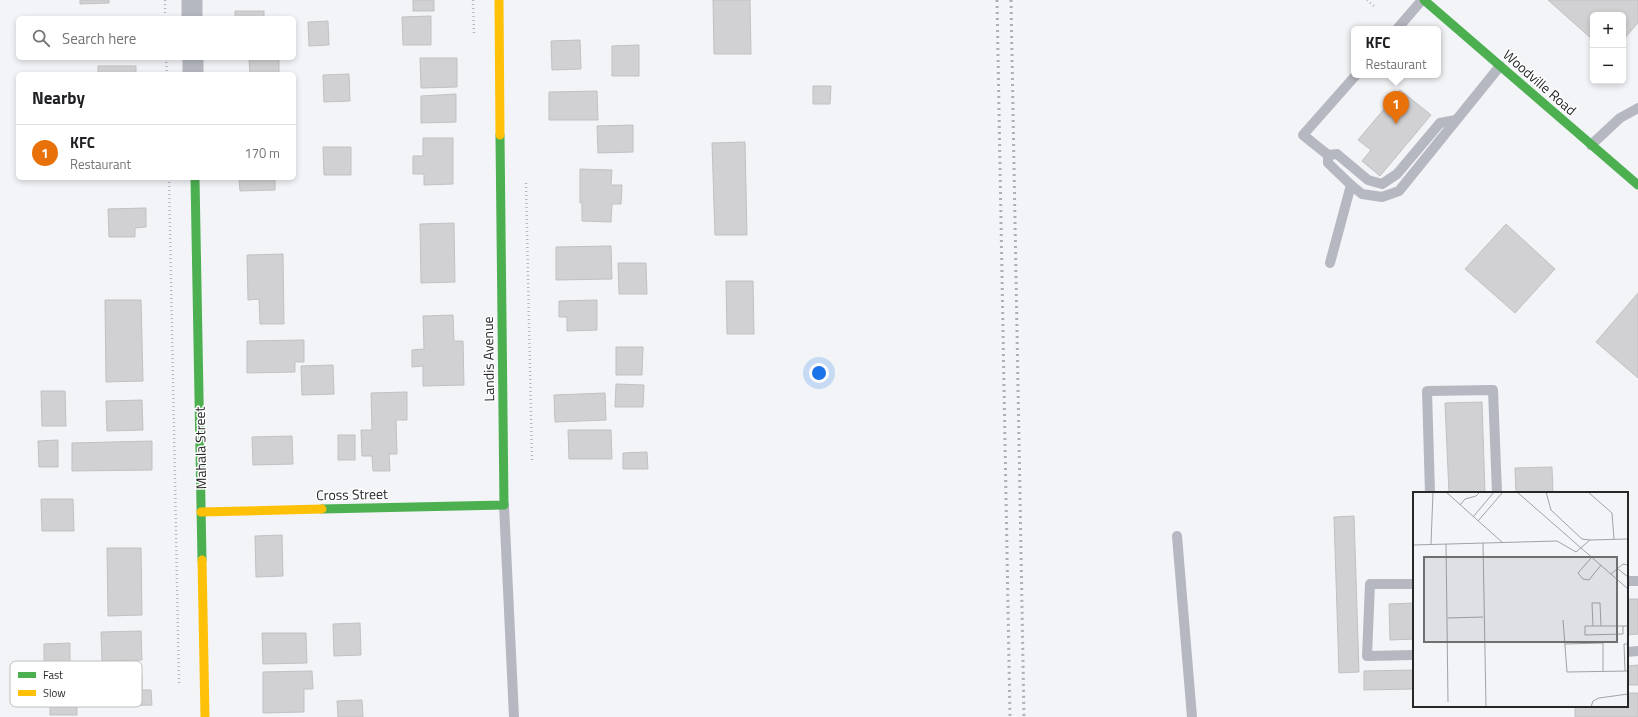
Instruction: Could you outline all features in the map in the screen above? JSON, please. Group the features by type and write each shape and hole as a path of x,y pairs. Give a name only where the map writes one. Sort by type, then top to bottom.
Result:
{"street":[{"path":"192,0 192,16"},
{"name":"Landis Avenue","path":"499,0 504,505"},
{"name":"Woodville Road","path":"1423,0 1638,185"},
{"path":"193,60 193,72"},
{"name":"Mahala Street","path":"195,180 205,717"},
{"name":"Cross Street","path":"201,512 504,505"}],"lane":[{"path":"1400,26 1423,0"},
{"path":"1328,155 1328,163 1362,194 1382,197 1398,190 1500,66"},
{"path":"1353,78 1303,135 1328,155 1337,154 1368,180 1382,184 1397,174 1440,123 1456,120"},
{"path":"1591,145 1620,118 1638,108"},
{"path":"1330,263 1351,185"},
{"path":"1430,492 1427,391 1492,390 1497,492"},
{"name":"Landis Avenue","path":"504,505 514,717"},
{"path":"1178,536 1192,717"},
{"path":"1413,584 1370,584 1367,656 1413,655"},
{"path":"1628,652 1638,651"}],"path":[{"path":"165,0 165,16"},
{"path":"1367,0 1374,6"},
{"path":"166,60 167,72"},
{"path":"169,180 179,686"},
{"path":"526,181 532,460"}],"building":[{"path":"80,0 109,0 109,3 80,4"},
{"path":"413,0 434,0 434,11 413,11"},
{"path":"713,0 750,0 751,54 714,54"},
{"path":"1548,0 1638,0 1638,23 1626,37 1626,12 1590,12 1590,37"},
{"path":"235,11 264,11 264,16 235,16"},
{"path":"431,16 431,45 403,45 402,17"},
{"path":"328,21 329,45 309,46 308,22"},
{"path":"580,40 581,69 552,70 551,41"},
{"path":"639,45 639,76 612,76 612,46"},
{"path":"420,58 457,58 457,87 421,88"},
{"path":"249,60 279,60 279,72 250,72"},
{"path":"98,66 136,66 136,72 98,72"},
{"path":"349,74 350,101 324,102 323,75"},
{"path":"813,86 831,86 830,104 813,104"},
{"path":"1400,90 1431,115 1380,176 1362,161 1371,150 1358,140"},
{"path":"597,91 598,120 549,120 549,92"},
{"path":"456,94 456,122 421,123 421,96"},
{"path":"633,125 633,152 598,153 597,126"},
{"path":"423,138 453,138 453,184 424,185 424,174 413,174 413,156 423,156"},
{"path":"745,142 747,235 715,235 712,143"},
{"path":"323,147 351,147 351,175 324,175"},
{"path":"580,169 612,170 611,185 622,185 621,204 612,204 611,222 582,221 582,203 580,203"},
{"path":"239,180 275,180 275,190 240,191"},
{"path":"146,208 146,227 135,228 135,237 109,237 108,209"},
{"path":"454,223 455,282 421,283 420,224"},
{"path":"1506,224 1555,269 1515,313 1465,269"},
{"path":"611,246 612,279 556,280 556,247"},
{"path":"283,254 284,324 260,324 259,299 248,300 247,255"},
{"path":"618,263 646,263 647,294 619,294"},
{"path":"726,281 753,281 754,334 727,334"},
{"path":"1638,293 1638,378 1596,342"},
{"path":"105,300 141,300 143,381 106,382"},
{"path":"597,300 597,330 567,331 567,317 559,317 559,301"},
{"path":"453,315 454,341 463,341 464,385 423,386 423,366 412,367 412,350 424,349 423,316"},
{"path":"304,340 304,362 295,362 295,372 247,373 247,341"},
{"path":"616,347 643,347 642,375 616,375"},
{"path":"333,365 334,394 302,395 301,366"},
{"path":"616,384 644,385 643,407 615,407"},
{"path":"41,391 65,391 66,426 42,426"},
{"path":"407,392 407,420 396,420 397,454 389,454 390,471 373,471 372,456 362,456 361,430 372,430 371,393"},
{"path":"605,393 606,420 555,422 554,395"},
{"path":"142,400 143,430 107,431 106,401"},
{"path":"1482,402 1485,492 1449,492 1445,403"},
{"path":"568,430 611,430 612,459 569,459"},
{"path":"338,435 355,435 355,460 338,460"},
{"path":"292,436 293,464 253,465 252,437"},
{"path":"58,440 58,467 39,467 38,441"},
{"path":"152,441 152,470 72,471 72,443"},
{"path":"647,452 648,469 623,469 623,453"},
{"path":"1552,467 1553,492 1516,492 1515,468"},
{"path":"41,499 73,499 74,531 42,531"},
{"path":"1354,516 1359,672 1339,673 1334,517"},
{"path":"282,535 283,576 256,577 255,536"},
{"path":"107,548 141,548 142,615 108,616"},
{"path":"1628,599 1638,599 1638,634 1628,635"},
{"path":"1413,603 1413,639 1390,640 1389,604"},
{"path":"360,623 361,655 334,656 333,624"},
{"path":"141,631 142,660 102,661 101,632"},
{"path":"262,633 306,633 307,663 263,664"},
{"path":"70,643 70,661 44,661 44,644"},
{"path":"1638,665 1638,685 1628,685 1628,666"},
{"path":"1413,670 1413,689 1364,690 1364,671"},
{"path":"312,671 313,689 304,689 304,712 263,713 263,672"},
{"path":"142,690 151,690 152,705 142,705"},
{"path":"1628,693 1638,693 1638,717 1575,717 1575,707 1628,707"},
{"path":"362,700 363,717 338,717 337,701"},
{"path":"50,707 77,707 77,715 50,715"}],"railway":[{"path":"997,0 1010,717"},
{"path":"1011,0 1024,717"}],"traffic: fast":[{"path":"1424,0 1638,185"},
{"path":"322,509 504,505 500,135"},
{"path":"195,180 202,560"}],"traffic: slow":[{"path":"499,0 500,135"},
{"path":"201,512 322,509"},
{"path":"202,560 205,717"}],"place":[{"name":"KFC","path":"1396,124"}]}
